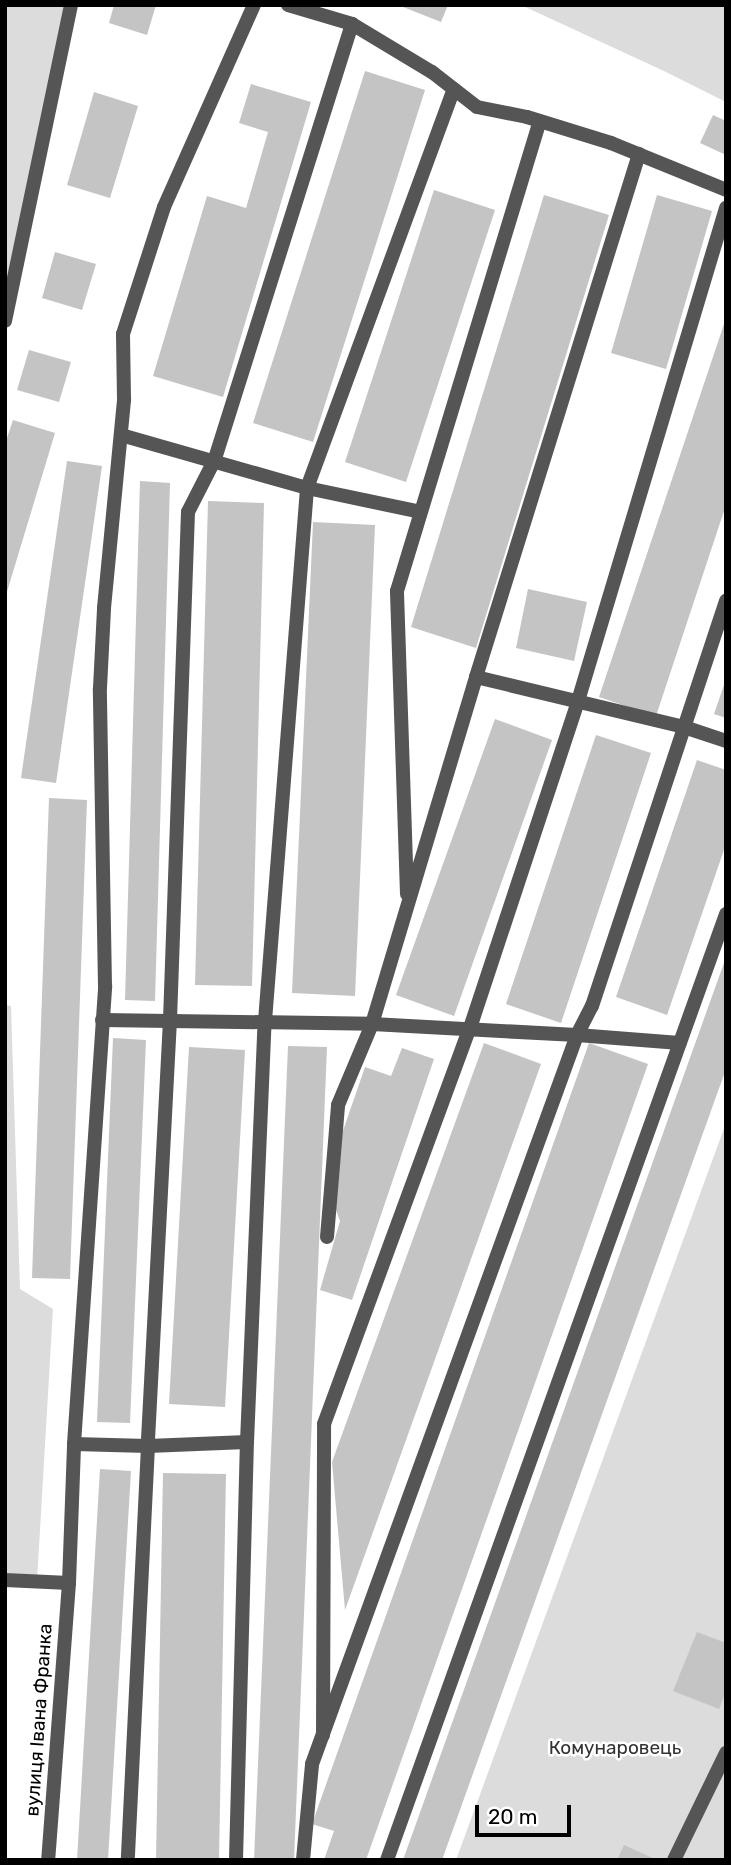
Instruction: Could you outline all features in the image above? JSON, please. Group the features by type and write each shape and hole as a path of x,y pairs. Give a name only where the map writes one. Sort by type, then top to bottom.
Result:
{"street":[{"path":"5,321 71,5"},
{"name":"вулиця Івана Франка","path":"48,1860 69,1583 74,1444 105,986 100,688 104,608 121,435 123,334 142,268 164,207 254,5"},
{"path":"288,5 352,24 432,72 477,107 540,121 639,155 726,190"},
{"path":"128,1860 170,1020 188,512 214,461 352,24"},
{"path":"236,1860 247,1442 265,1021 307,488 454,89"},
{"path":"408,906 397,591 540,121"},
{"path":"327,1237 338,1105 372,1024 476,677 639,155"},
{"path":"323,1735 324,1424 470,1028 578,701 726,208"},
{"path":"121,435 307,488 421,512"},
{"path":"303,1860 312,1764 577,1035 592,1006 726,601"},
{"path":"476,677 684,727 726,741"},
{"path":"387,1860 726,914"},
{"path":"102,1020 372,1024 680,1043"},
{"path":"74,1444 148,1446 247,1442"},
{"path":"5,1580 69,1583"},
{"path":"674,1860 726,1754"}],"green space":[{"path":"5,5 74,5 5,325"},
{"path":"521,5 726,5 726,102 664,71"},
{"path":"5,1005 11,1006 20,1289 53,1309 37,1581 5,1580"},
{"name":"Комунаровець","path":"726,1123 726,1860 456,1860"}],"building":[{"path":"114,5 156,5 147,35 109,23"},
{"path":"398,5 448,5 441,22"},
{"path":"365,71 425,90 313,442 253,423"},
{"path":"251,84 311,102 223,397 153,376 207,196 246,208 268,132 239,123"},
{"path":"94,92 138,106 110,198 67,185"},
{"path":"713,115 726,121 726,155 700,143"},
{"path":"434,190 495,210 406,482 345,462"},
{"path":"544,195 609,215 476,648 411,627"},
{"path":"657,195 712,211 666,369 611,353"},
{"path":"55,252 96,264 82,310 42,298"},
{"path":"726,318 726,505 656,716 599,697"},
{"path":"29,350 71,362 59,402 17,390"},
{"path":"13,420 55,433 6,595 5,444"},
{"path":"67,461 102,466 56,783 21,778"},
{"path":"140,481 170,483 155,1001 125,1000"},
{"path":"208,501 264,503 252,986 195,985"},
{"path":"313,522 375,525 355,996 292,993"},
{"path":"528,589 587,602 574,661 516,648"},
{"path":"726,682 726,718 714,714"},
{"path":"495,719 552,740 454,1016 396,995"},
{"path":"596,735 651,753 561,1023 506,1004"},
{"path":"697,760 726,770 726,844 667,1015 616,997"},
{"path":"49,798 87,800 70,1279 32,1278"},
{"path":"725,960 726,1069 442,1860 403,1860"},
{"path":"113,1038 146,1040 130,1423 97,1422"},
{"path":"484,1043 541,1064 345,1610 332,1462"},
{"path":"589,1043 648,1064 366,1860 324,1860 334,1831 312,1824"},
{"path":"288,1046 327,1047 294,1860 254,1860"},
{"path":"189,1047 245,1050 225,1407 169,1404"},
{"path":"402,1048 434,1059 352,1300 320,1290 340,1221 332,1199 336,1151 365,1067 391,1076"},
{"path":"100,1469 131,1471 108,1860 77,1860"},
{"path":"163,1473 226,1474 219,1860 156,1860"},
{"path":"697,1632 726,1643 726,1691 719,1709 673,1691"},
{"path":"624,1845 657,1860 617,1860"}]}
